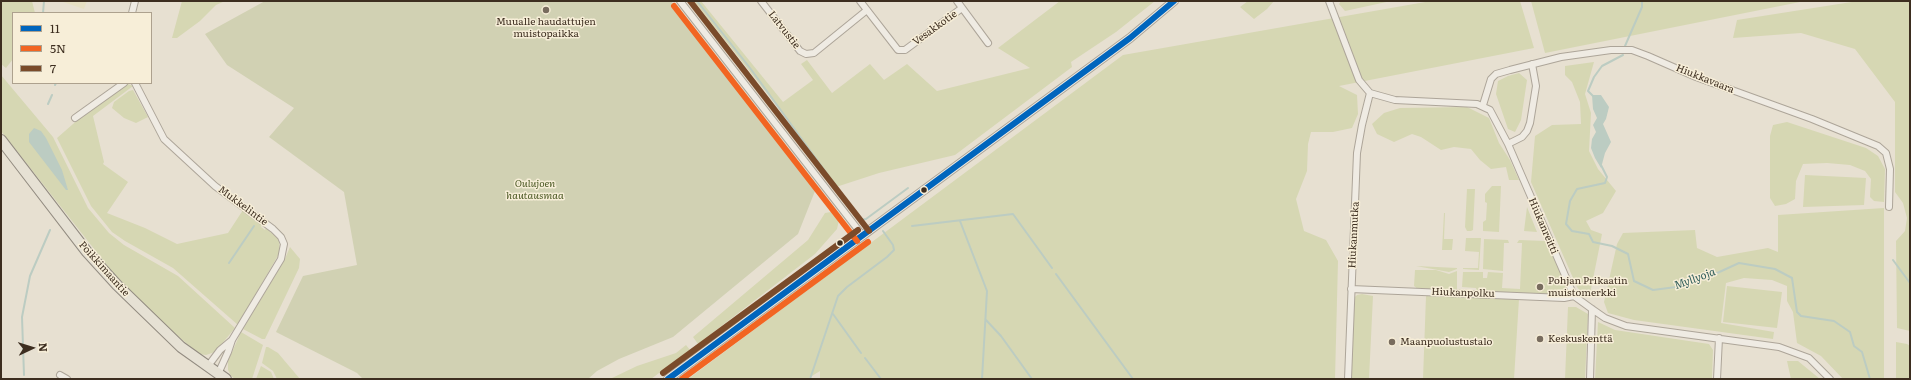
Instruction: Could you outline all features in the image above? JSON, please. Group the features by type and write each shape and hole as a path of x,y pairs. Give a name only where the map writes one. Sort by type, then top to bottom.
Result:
{"main road":[{"name":"Poikkimaantie","path":"1,140 87,252 117,285 181,347 222,376"}],"street":[{"path":"132,12 135,1"},
{"path":"680,1 863,236"},
{"name":"Latvustie","path":"761,1 800,51 806,54 814,53 867,10"},
{"name":"Vesakkotie","path":"860,1 898,50 905,50 962,8"},
{"path":"957,1 988,43"},
{"path":"668,379 1130,38 1174,1"},
{"path":"1329,1 1359,80 1370,93 1395,100 1470,103 1483,105"},
{"name":"Hiukkavaara","path":"1483,105 1488,86 1491,79 1496,74 1562,57 1611,50 1632,50 1696,77 1812,119 1878,146 1883,150 1888,159 1890,169 1890,207"},
{"path":"1508,144 1522,137 1527,131 1530,123 1536,86 1532,64"},
{"path":"75,118 123,84"},
{"name":"Mukkelintie","path":"136,84 164,139 215,186 273,229 281,237 284,244 281,259 232,340 222,376"},
{"name":"Hiukanmutka","path":"1348,379 1357,154 1370,93"},
{"name":"Hiukanreitti","path":"1483,105 1495,116 1574,296"},
{"name":"Hiukanpolku","path":"1351,289 1564,298 1574,296"},
{"path":"1574,296 1605,318 1626,326 1719,338 1779,347 1793,351 1809,358 1830,379"},
{"path":"1590,379 1592,309"},
{"path":"1717,379 1719,338"},
{"name":"Mukkelintie","path":"208,366 220,350 232,340"},
{"path":"60,375 67,379"}],"shaded area":[{"path":"60,1 87,1 84,9"},
{"path":"1592,95 1601,95 1609,107 1603,124 1611,142 1605,153 1601,168 1591,148 1592,139 1596,132 1593,125 1597,118 1593,109"},
{"path":"34,128 41,131 46,138 62,170 68,190 66,190 29,142 29,134"}],"green space":[{"path":"1,1 32,1 35,12 12,12 12,60 6,68 1,64"},
{"path":"182,1 225,1 216,5 200,21 177,38 172,38"},
{"name":"Oulujoen hautausmaa","path":"265,1 671,1 817,186 798,234 673,337 619,359 597,371 588,379 363,379 357,373 276,332 303,276 357,265 344,192 269,137 294,108 227,65 205,34"},
{"path":"694,1 701,1 783,102 813,80 801,64 807,60 832,93 870,64 884,80 907,64 937,91 1030,68 998,48 1060,1 1155,1 1116,32 1071,62 1072,67 955,155 879,173 836,187 781,111"},
{"path":"1248,1 1274,1 1267,9 1254,19 1240,7"},
{"path":"1341,1 1391,1 1345,11 1339,4"},
{"path":"1431,1 1520,1 1534,48 1339,86 1357,95 1358,114 1352,128 1333,132 1311,132 1308,144 1307,171 1296,199 1304,231 1326,240 1338,261 1335,379 820,379 820,371 807,379 688,379 1123,55"},
{"path":"1531,1 1805,1 1545,53"},
{"path":"1858,1 1910,1 1910,331 1897,328 1896,241 1905,231 1907,218 1903,203 1895,192 1895,102 1855,49 1801,33 1733,38 1737,20"},
{"path":"1594,62 1585,94 1591,113 1589,151 1598,169 1616,191 1603,213 1586,221 1591,230 1602,234 1590,294 1584,296 1577,287 1531,182 1535,136 1552,125 1581,124 1580,102 1572,82 1565,75 1565,66"},
{"path":"1519,73 1527,80 1521,120 1515,132 1508,129 1496,94 1498,81"},
{"path":"1,75 53,137 88,208 109,233 124,245 178,276 235,328 215,352 206,355 199,354 153,315 121,283 1,131"},
{"path":"128,84 133,86 93,116 104,162 103,164 128,182 107,213 145,228 177,244 228,233 243,210 262,223 261,227 265,230 266,228 279,240 280,252 238,325 173,268 112,232 91,206 57,138 81,117"},
{"path":"133,90 148,117 136,123 124,118 112,108 114,102 129,91"},
{"path":"1467,107 1489,118 1499,143 1510,160 1519,180 1509,180 1506,167 1491,169 1480,160 1471,149 1454,147 1441,150 1421,137 1412,134 1394,142 1377,134 1372,124 1384,113 1400,108"},
{"path":"1787,122 1866,148 1878,156 1885,169 1884,202 1874,201 1870,197 1871,179 1865,171 1850,165 1827,163 1803,164 1796,181 1795,199 1786,204 1775,206 1770,198 1770,136 1773,125"},
{"path":"1805,175 1866,178 1864,205 1803,207"},
{"path":"1492,186 1501,186 1499,232 1483,231 1483,222 1486,220 1487,203 1485,202 1485,194"},
{"path":"1467,189 1475,189 1473,230 1471,231 1467,231 1465,227"},
{"path":"1527,207 1537,232 1524,231"},
{"path":"1884,208 1884,379 1843,379 1821,356 1797,343 1793,312 1787,301 1787,286 1772,280 1744,278 1726,283 1721,323 1774,332 1773,339 1634,320 1608,313 1604,302 1617,244 1623,233 1695,230 1697,248 1717,257 1768,248 1778,252 1778,215"},
{"path":"831,212 839,220 837,229 815,254 698,344 693,337 808,240 825,213"},
{"path":"1444,213 1444,239 1453,239 1452,250 1442,250"},
{"path":"1466,238 1481,238 1479,270 1463,269 1478,268 1479,252 1465,251"},
{"path":"1484,239 1508,240 1509,243 1504,243 1503,271 1483,269"},
{"path":"1519,240 1546,241 1567,287 1564,294 1477,292 1476,288 1462,287 1463,272 1483,272 1483,278 1487,278 1488,272 1503,273 1502,288 1520,289 1522,243 1517,243"},
{"path":"290,247 300,259 299,268 265,339 262,339 243,329 284,261"},
{"path":"1416,266 1457,268 1457,269 1449,272"},
{"path":"1415,270 1436,270 1449,274 1457,271 1457,289 1418,289 1414,286"},
{"path":"1727,286 1782,292 1777,328 1723,322"},
{"path":"1362,294 1373,296 1369,379 1350,379 1353,299 1357,295"},
{"path":"1426,296 1519,299 1514,379 1423,379"},
{"path":"1568,307 1576,307 1588,314 1585,379 1565,379"},
{"path":"1598,322 1615,330 1709,344 1713,350 1712,379 1595,379"},
{"path":"241,332 263,345 252,379 235,379 231,376 228,370 228,361"},
{"path":"1896,342 1910,346 1910,379 1896,379"},
{"path":"686,345 690,350 651,379 610,379 637,366 676,353"},
{"path":"266,347 278,353 300,379 277,379 273,371 262,363"},
{"path":"1787,361 1798,361 1820,379 1791,379"},
{"path":"261,366 271,372 274,379 256,379"}],"waterway":[{"path":"43,12 44,1"},
{"path":"697,1 750,68 836,186"},
{"name":"Myllyoja","path":"1625,46 1642,7 1642,1"},
{"name":"Myllyoja","path":"1593,96 1588,91 1594,77 1602,66 1623,55"},
{"path":"48,104 52,95"},
{"name":"Myllyoja","path":"1601,165 1607,177 1605,183 1577,189 1570,201 1566,224 1572,231 1589,234 1593,242 1612,246 1628,254 1634,281 1653,290 1676,287 1715,274 1739,263 1775,269 1792,278 1797,312 1801,316 1834,321 1850,332 1854,346 1862,352 1870,379"},
{"path":"842,195 860,220 866,219 908,188"},
{"path":"912,226 1013,214 1052,268"},
{"path":"960,221 987,291 982,379"},
{"path":"229,263 254,226"},
{"path":"24,375 22,317 30,276 50,230"},
{"path":"810,379 838,296 847,287 894,250 893,245 883,231"},
{"path":"1893,260 1910,283"},
{"path":"1056,274 1133,379"},
{"path":"833,314 861,353"},
{"path":"986,320 1001,336 1032,379"},
{"path":"865,358 881,379"}],"transit line":[{"name":"7","path":"690,1 869,231"},
{"name":"11","path":"668,379 1130,38 1174,1"},
{"name":"5N","path":"674,6 857,241"},
{"name":"7","path":"663,373 858,230"},
{"name":"5N","path":"682,379 868,242"}],"place":[{"name":"Muualle haudattujen muistopaikka","path":"546,10"},
{"name":"Pohjan Prikaatin muistomerkki","path":"1540,287"},
{"name":"Keskuskenttä","path":"1540,339"},
{"name":"Maanpuolustustalo","path":"1392,342"}]}
